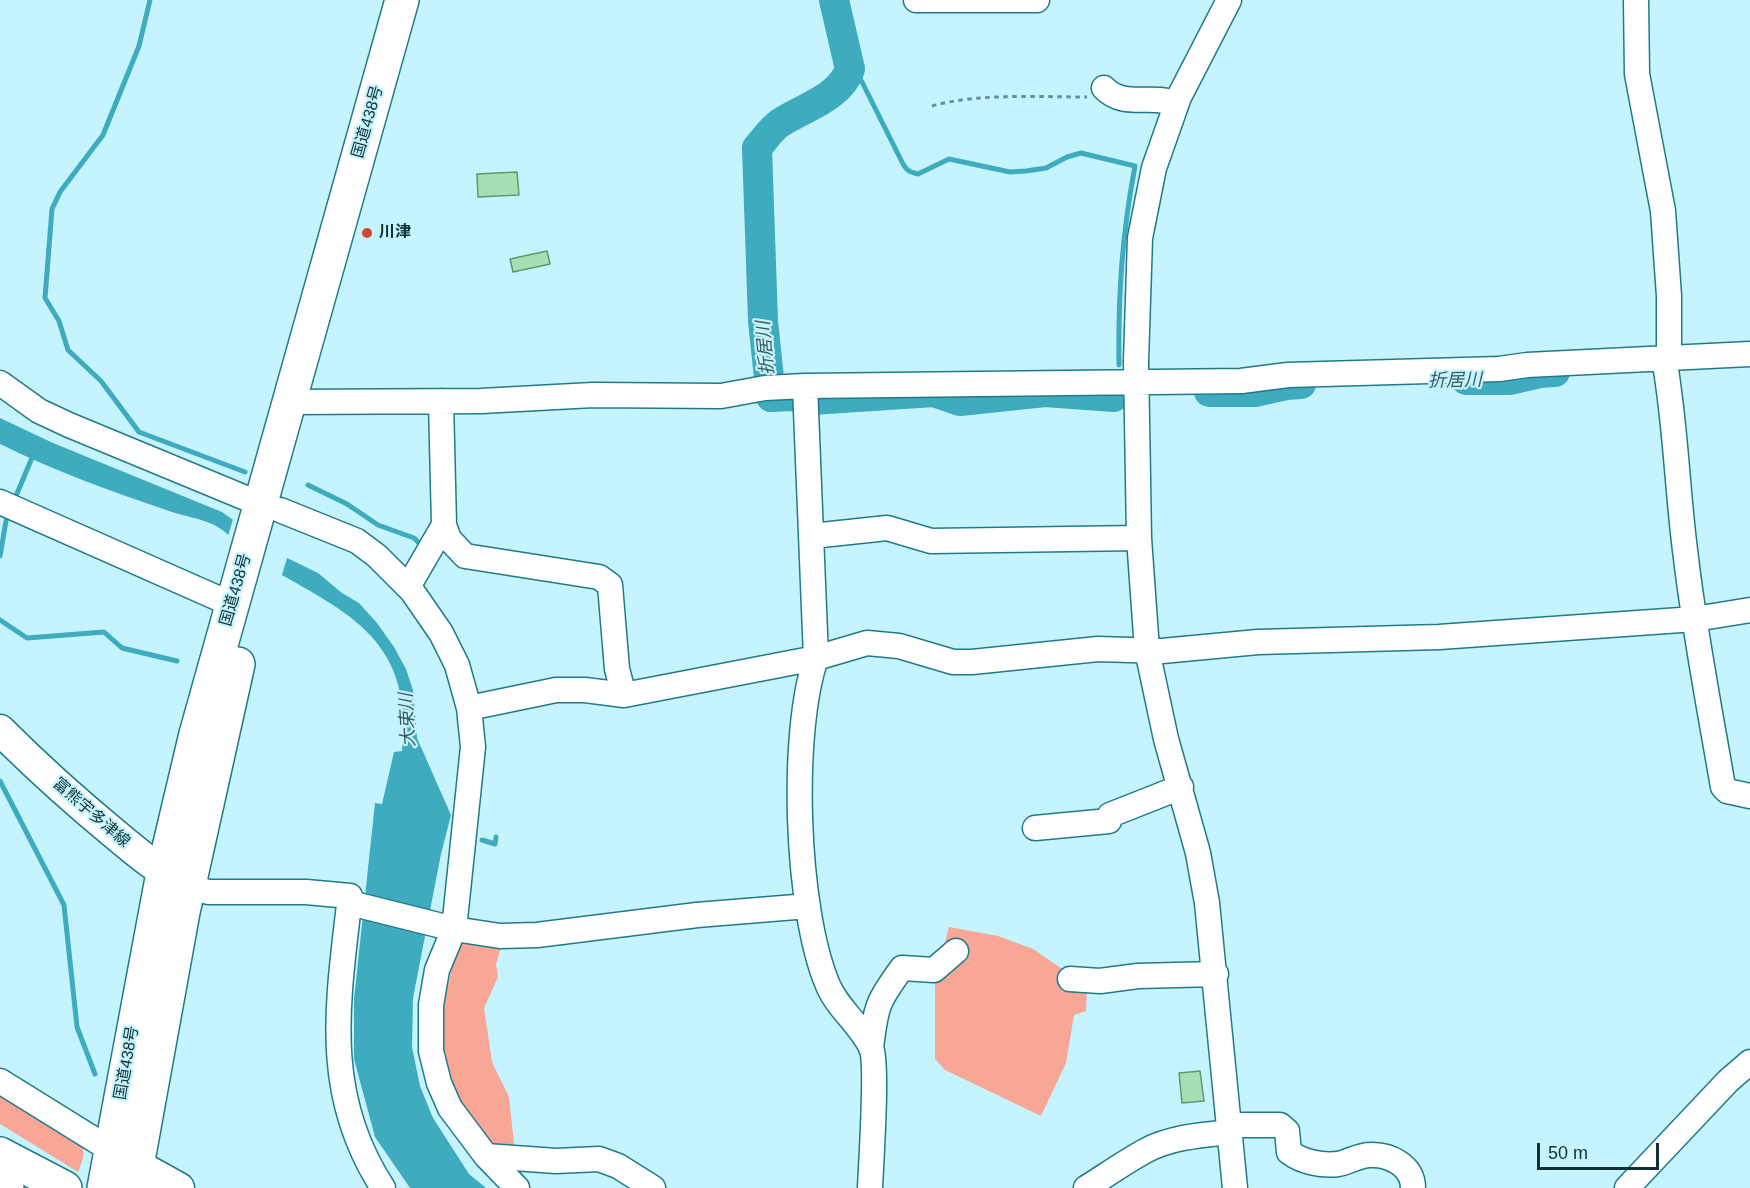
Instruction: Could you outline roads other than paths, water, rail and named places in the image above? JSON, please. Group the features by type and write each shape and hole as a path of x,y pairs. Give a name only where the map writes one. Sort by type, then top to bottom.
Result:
{"highway":[{"name":"国道438号","path":"299,403 402,0"},
{"name":"国道438号","path":"104,1188 127,1167 176,879 239,602 269,510 299,403 422,0"},
{"path":"0,1154 65,1188"},
{"path":"0,1184 7,1188"}],"main road":[{"name":"富熊宇多津線","path":"0,730 84,809 176,879"},
{"path":"127,1167 179,1188"}],"street":[{"path":"916,0 1037,0"},
{"path":"1229,0 1176,104 1154,168 1140,238 1137,281 1136,383 1139,538 1147,650 1166,739 1198,853 1216,974 1236,1188"},
{"path":"1636,0 1637,74 1663,211 1669,296 1666,363 1695,618 1723,787 1727,791 1750,796"},
{"path":"1108,92 1129,100 1161,98 1176,104"},
{"path":"299,403 441,401 593,395 721,396 770,388 805,395 1241,381 1288,375 1499,369 1527,365 1666,363 1750,354"},
{"path":"0,383 39,411 69,425 269,510 357,542 377,556 408,587 441,633 457,665 469,708 473,747 445,926 430,1005 431,1051 439,1083 450,1108 486,1156 517,1188"},
{"path":"805,395 816,658 807,684 803,712 801,831 808,906 826,982 837,1003 871,1048"},
{"path":"441,401 444,525 449,539 465,556 599,577 606,581 610,585 617,669 624,695"},
{"path":"0,502 239,602"},
{"path":"408,587 444,525"},
{"path":"812,536 887,528 932,541 1139,538"},
{"path":"469,708 556,690 585,690 624,695 816,658 867,643 883,643 952,662 1098,650 1147,650 1258,642 1439,637 1695,618 1750,610"},
{"path":"1035,828 1109,820 1110,815 1181,787"},
{"path":"176,879 208,892 306,892 350,896 352,904 337,1015 337,1042 345,1100 355,1135 383,1188"},
{"path":"352,904 445,926 500,936 537,935 697,915 808,906"},
{"path":"870,1188 871,1048 875,1009 902,968 934,970 956,951"},
{"path":"1070,979 1100,981 1138,976 1216,974"},
{"path":"1627,1188 1728,1081 1750,1062"},
{"path":"0,1081 127,1167"},
{"path":"1086,1188 1146,1150 1160,1145 1231,1129 1280,1125 1287,1131 1289,1152 1305,1161 1338,1164 1367,1155 1377,1155 1406,1167 1410,1172 1413,1188"},
{"path":"486,1156 556,1161 599,1160 618,1166 653,1188"}],"water":[{"path":"829,0 839,0 846,41 838,41"},
{"name":"大束川","path":"0,418 53,443 222,512 285,557 318,573 342,593 359,603 394,647 406,669 413,690 417,738 451,815 441,854 413,998 412,1047 420,1086 433,1118 469,1174 486,1188 410,1188 375,1137 354,1059 354,999 375,803 382,804 394,752 402,751 403,711 397,679 384,653 366,631 344,613 258,561 218,527 83,480 0,444"}],"waterway":[{"path":"150,0 139,46 103,135 60,192 52,209 45,298 59,321 68,350 101,381 139,432 245,472"},
{"name":"折居川","path":"834,0 850,69 845,79 830,95 777,125 757,148 763,321 771,397 791,396 812,400 934,392 960,401 1045,392 1114,397"},
{"path":"850,69 860,78 903,165 912,172 918,174 949,159 1010,172 1026,171 1046,168 1067,157 1081,153 1135,166 1122,265 1119,365"},
{"name":"折居川","path":"1466,380 1509,380 1555,372"},
{"name":"折居川","path":"1209,392 1255,392 1301,384"},
{"path":"16,496 34,453"},
{"path":"308,485 347,504 378,525 414,538 421,545"},
{"path":"0,556 6,521"},
{"path":"0,620 27,638 104,632 122,648 177,661"},
{"path":"0,781 64,905 77,1027 95,1074"},
{"path":"482,840 495,844 496,837"}],"place":[{"name":"川津","path":"367,233"}]}
